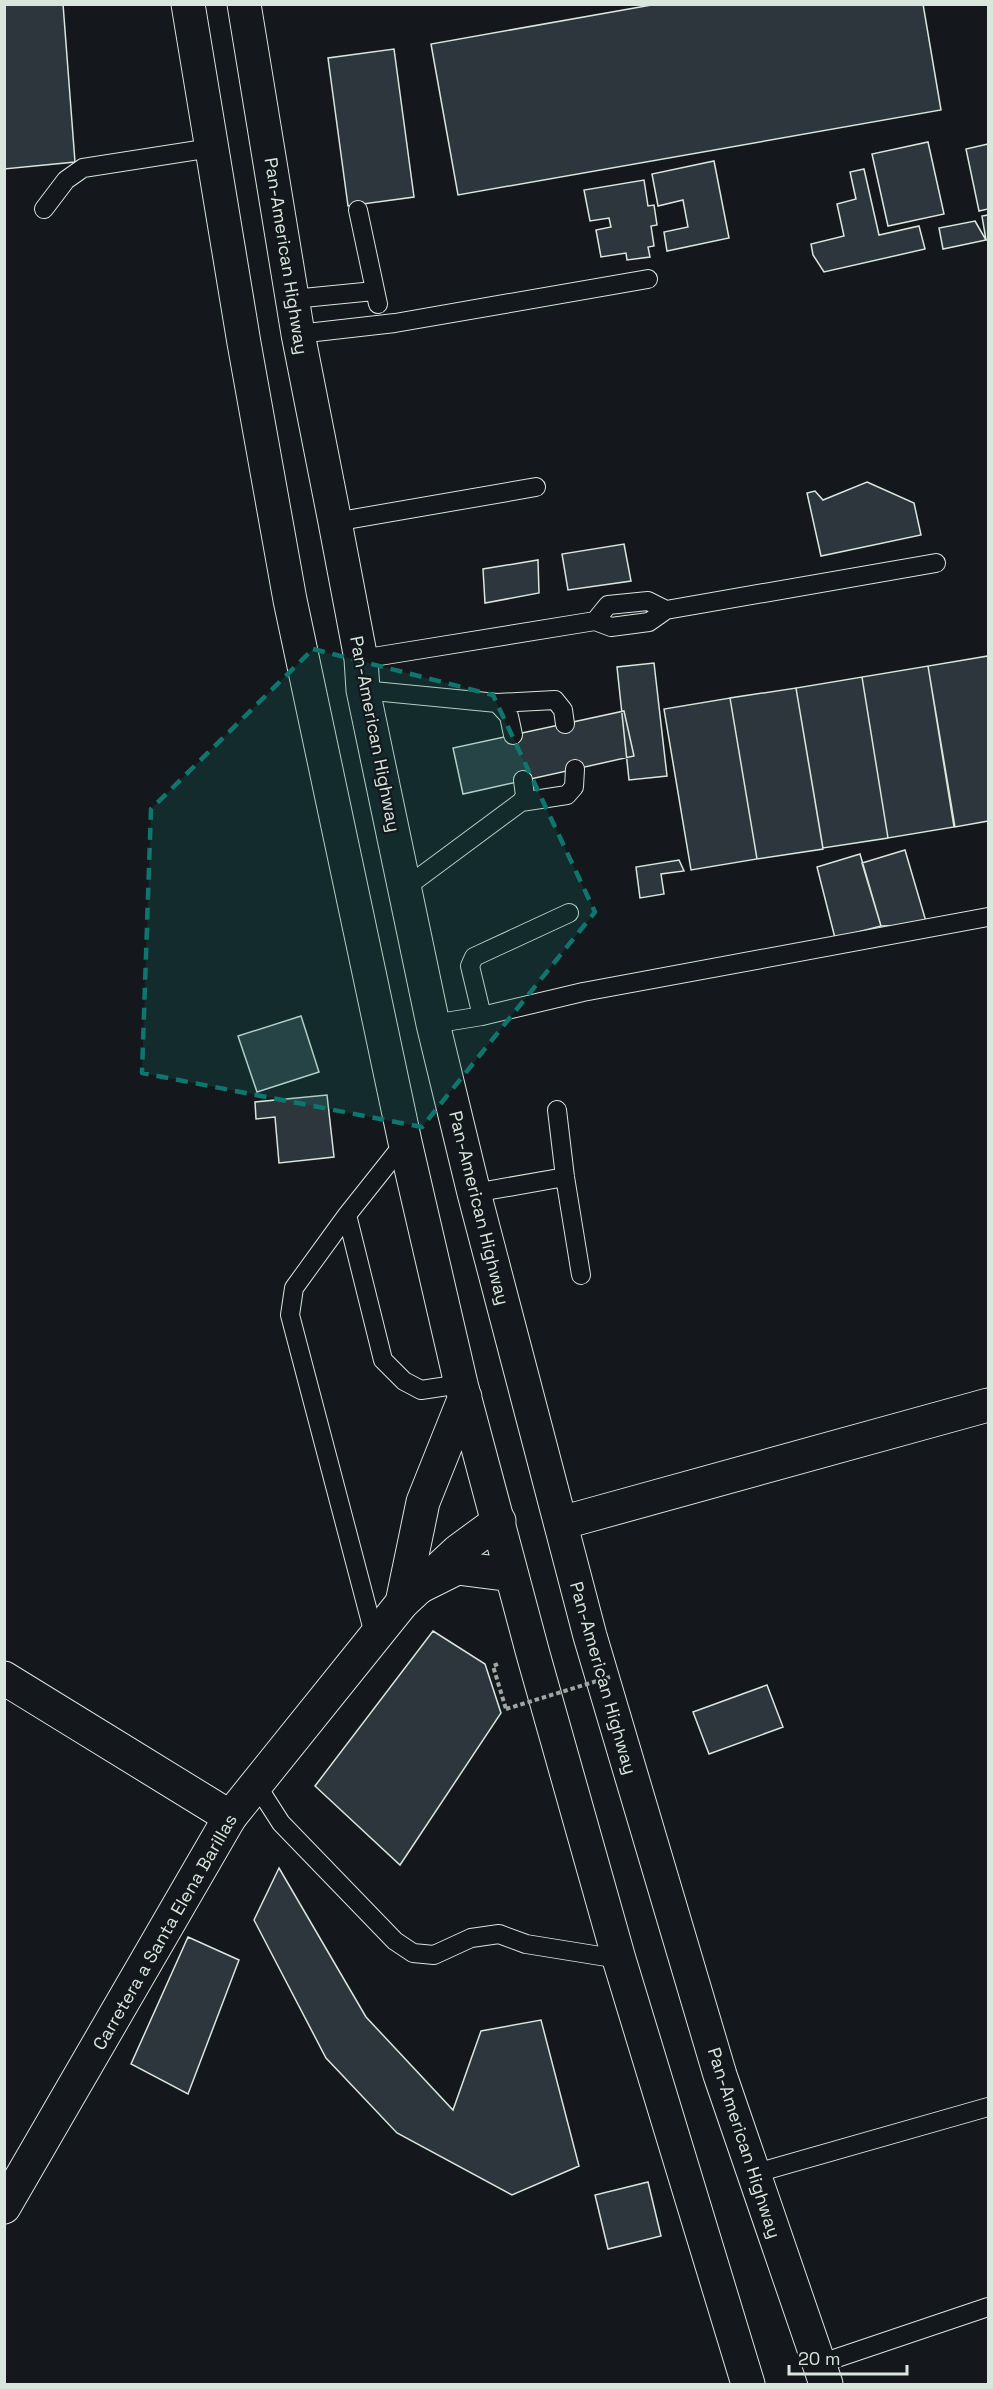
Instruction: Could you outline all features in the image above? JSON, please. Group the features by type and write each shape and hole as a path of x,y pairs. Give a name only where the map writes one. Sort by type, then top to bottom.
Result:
{"main road":[{"path":"188,4 290,600 405,1142 463,1391 619,1959 748,2379"},
{"name":"Pan-American Highway","path":"244,4 298,334 362,675 433,1024 474,1193 590,1636 717,2063 822,2374"},
{"path":"411,1595 423,1502 463,1391"},
{"path":"561,1523 988,1405"},
{"name":"Carretera a Santa Elena Barillas","path":"4,2207 230,1817 411,1595 458,1551 499,1521"},
{"path":"411,1595 457,1568 512,1575"},
{"path":"4,1678 230,1817"}],"lane":[{"path":"44,209 66,180 83,168 211,148"},
{"path":"293,299 376,297 358,210"},
{"path":"298,334 395,323 648,279"},
{"path":"335,522 536,486"},
{"path":"362,675 595,621 611,627 649,622 666,610 936,563"},
{"path":"362,675 497,703 555,700 563,710 565,724"},
{"path":"497,703 509,716 513,735"},
{"path":"522,802 567,795 574,787 575,769"},
{"path":"405,888 522,802 525,796 523,780"},
{"path":"482,1016 470,966 474,957 569,913"},
{"path":"433,1024 482,1016 583,992 988,916"},
{"path":"557,1110 581,1275"},
{"path":"375,1638 290,1315 294,1288 347,1215 405,1142"},
{"path":"474,1193 566,1177"},
{"path":"347,1215 383,1360 404,1381 421,1390 463,1391"},
{"path":"256,1784 281,1823 395,1941 413,1953 434,1955 471,1938 499,1934 526,1944 619,1959"},
{"path":"753,2174 988,2107"},
{"path":"822,2374 988,2307"}],"path":[{"path":"493,1666 506,1709 610,1677"}],"highlighted area":[{"path":"313,649 493,695 595,912 422,1127 142,1073 151,809"}],"building":[{"path":"4,4 63,4 75,162 4,169"},
{"path":"657,4 923,4 941,110 458,195 431,44"},
{"path":"394,49 414,197 348,206 328,58"},
{"path":"928,142 944,214 888,226 872,154"},
{"path":"988,144 988,209 979,211 966,149"},
{"path":"714,161 729,238 667,251 664,232 688,227 683,200 658,206 652,174"},
{"path":"864,169 879,235 919,226 925,249 824,272 813,255 811,244 844,236 837,204 856,199 850,172"},
{"path":"644,180 648,206 654,205 657,225 651,226 654,246 648,247 650,257 627,260 626,253 601,257 596,230 611,227 609,218 590,221 584,190"},
{"path":"988,215 988,240 986,240 982,216"},
{"path":"975,221 986,240 943,249 939,228"},
{"path":"867,482 914,503 921,535 821,556 807,493 815,491 823,500"},
{"path":"624,544 631,581 568,590 562,554"},
{"path":"538,560 539,593 485,603 483,569"},
{"path":"988,656 988,821 955,827 928,666"},
{"path":"654,663 667,776 629,780 617,667"},
{"path":"928,666 954,827 888,838 862,677"},
{"path":"862,677 888,838 823,848 796,688"},
{"path":"796,688 823,849 757,859 730,698"},
{"path":"730,698 757,859 691,870 664,709"},
{"path":"624,711 634,756 463,794 453,748"},
{"path":"905,850 927,925 881,926 862,863"},
{"path":"860,854 881,926 835,938 817,867"},
{"path":"679,860 684,871 661,874 664,894 640,898 636,867"},
{"path":"301,1016 319,1072 257,1092 238,1036"},
{"path":"327,1095 334,1157 279,1163 275,1117 256,1119 255,1102"},
{"path":"433,1631 485,1664 501,1713 400,1865 315,1786"},
{"path":"767,1685 783,1727 709,1754 693,1712"},
{"path":"279,1868 366,2017 453,2110 481,2031 541,2020 579,2166 512,2195 397,2133 326,2058 254,1920"},
{"path":"188,1937 239,1960 188,2094 131,2064"},
{"path":"648,2182 661,2236 608,2249 595,2195"}]}
